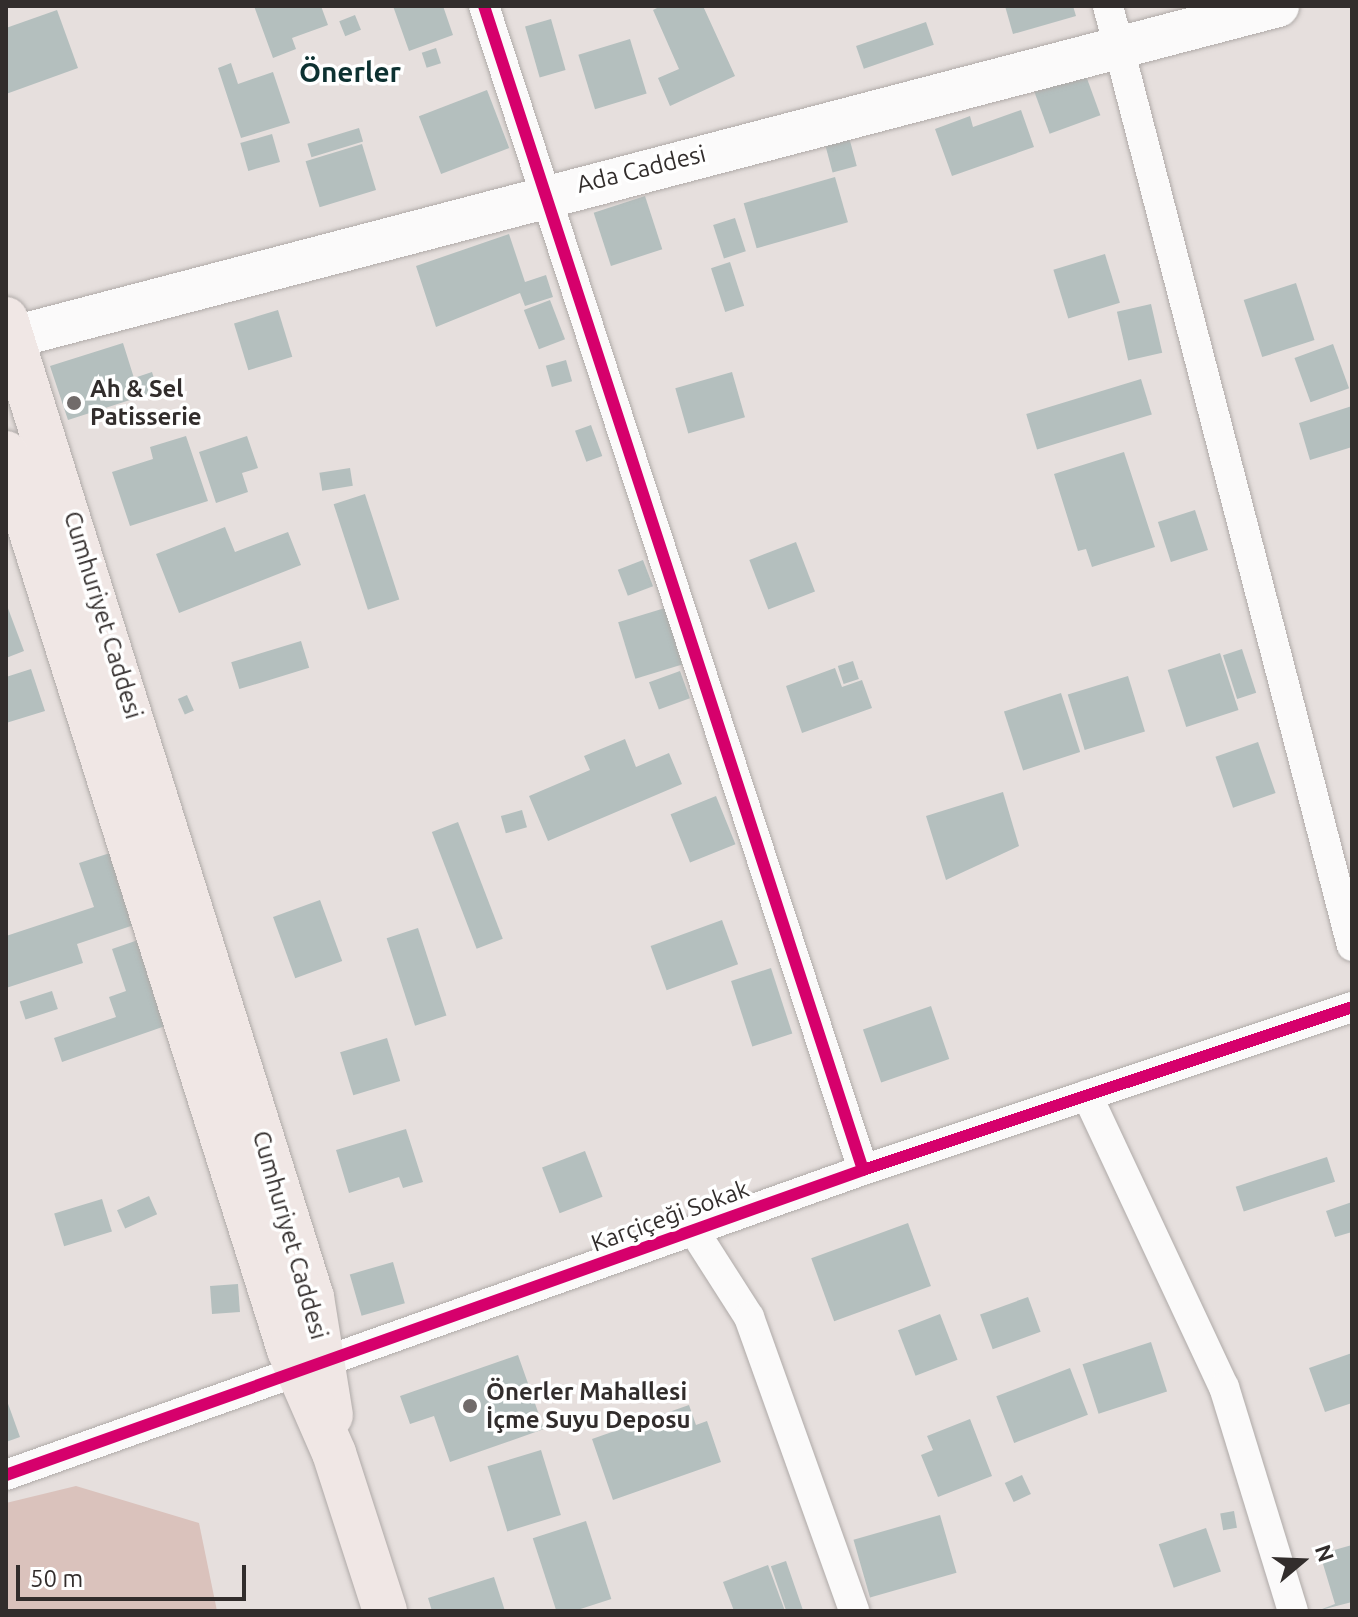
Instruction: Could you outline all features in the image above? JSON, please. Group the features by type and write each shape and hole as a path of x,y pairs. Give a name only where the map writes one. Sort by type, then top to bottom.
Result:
{"main road":[{"name":"Ada Caddesi","path":"8,332 541,194 1120,50 1278,6"},
{"name":"Cumhuriyet Caddesi","path":"8,332 72,512 334,1453 385,1611"},
{"name":"Cumhuriyet Caddesi","path":"6,453 312,1367"}],"street":[{"path":"484,6 541,194 863,1170"},
{"path":"1108,6 1352,946"},
{"name":"Karçiçeği Sokak","path":"6,1475 863,1170 1352,1007"},
{"path":"1087,1095 1224,1387 1293,1611"},
{"path":"694,1231 749,1317 854,1611"}],"shaded area":[{"path":"76,1486 199,1523 217,1611 6,1611 6,1503"}],"building":[{"path":"254,6 321,6 328,25 292,38 296,49 273,58"},
{"path":"393,6 443,6 453,35 409,51"},
{"path":"661,6 703,6 735,76 670,106 658,78 679,69 653,10"},
{"path":"1005,6 1073,6 1076,16 1013,34"},
{"path":"57,10 78,68 6,94 6,28"},
{"path":"355,15 361,30 345,36 339,21"},
{"path":"551,19 566,70 540,77 525,26"},
{"path":"926,22 934,45 864,69 856,46"},
{"path":"630,39 647,94 595,109 578,55"},
{"path":"436,48 441,63 427,68 422,53"},
{"path":"231,63 238,84 273,72 290,123 241,138 218,68"},
{"path":"1085,73 1100,115 1050,134 1034,91"},
{"path":"487,90 509,148 441,174 419,116"},
{"path":"1021,110 1034,147 952,176 935,129 970,116 973,127"},
{"path":"359,128 363,141 311,157 307,144"},
{"path":"272,134 280,162 248,171 240,143"},
{"path":"849,137 857,166 833,172 825,143"},
{"path":"362,144 376,190 320,207 306,161"},
{"path":"835,177 848,222 757,248 744,203"},
{"path":"645,196 662,249 611,266 594,213"},
{"path":"735,218 746,251 724,258 713,225"},
{"path":"509,234 525,282 546,275 553,297 525,306 520,293 436,327 416,266"},
{"path":"1105,254 1120,303 1068,319 1053,270"},
{"path":"730,262 744,306 725,312 711,268"},
{"path":"1296,283 1315,340 1262,357 1244,300"},
{"path":"550,300 565,339 539,349 524,310"},
{"path":"1151,304 1162,353 1128,361 1117,312"},
{"path":"278,310 292,357 248,370 234,323"},
{"path":"123,343 134,378 152,372 158,391 68,420 50,366"},
{"path":"1333,344 1349,388 1311,402 1294,358"},
{"path":"566,360 572,381 552,387 546,366"},
{"path":"732,372 745,417 688,433 675,388"},
{"path":"1141,379 1152,414 1037,449 1026,414"},
{"path":"1352,406 1352,447 1310,460 1299,423"},
{"path":"591,425 602,456 586,462 575,431"},
{"path":"186,436 208,501 130,526 112,472 153,459 150,447"},
{"path":"247,436 258,468 242,473 248,492 216,503 199,452"},
{"path":"1124,452 1155,547 1092,567 1086,549 1078,551 1054,474"},
{"path":"350,468 353,486 322,491 319,473"},
{"path":"365,494 399,600 368,610 334,504"},
{"path":"1195,510 1208,550 1171,562 1158,522"},
{"path":"225,527 235,552 288,532 301,565 179,613 156,554"},
{"path":"796,542 815,591 768,609 749,560"},
{"path":"643,560 653,586 628,596 618,570"},
{"path":"6,603 24,651 6,658"},
{"path":"665,608 682,664 635,679 618,622"},
{"path":"301,641 309,668 239,689 231,662"},
{"path":"1242,649 1256,693 1237,699 1223,655"},
{"path":"1220,653 1239,710 1186,727 1168,670"},
{"path":"853,661 859,679 844,684 838,666"},
{"path":"835,668 842,687 862,680 872,708 802,733 786,686"},
{"path":"31,669 45,711 6,723 6,677"},
{"path":"680,671 690,698 659,710 649,682"},
{"path":"1128,676 1145,731 1085,750 1068,694"},
{"path":"1061,693 1080,752 1023,771 1004,712"},
{"path":"187,695 194,711 185,715 178,699"},
{"path":"625,739 636,767 669,753 682,784 548,841 529,796 590,770 584,756"},
{"path":"1258,742 1276,793 1233,808 1215,757"},
{"path":"1003,792 1019,846 946,880 926,816"},
{"path":"716,796 735,844 690,863 671,814"},
{"path":"522,810 527,827 506,833 501,816"},
{"path":"458,822 503,939 477,949 432,832"},
{"path":"110,853 134,925 77,944 83,963 6,988 6,936 94,907 79,863"},
{"path":"320,900 342,961 295,978 273,917"},
{"path":"722,920 738,964 667,990 651,946"},
{"path":"418,928 446,1015 415,1026 387,938"},
{"path":"141,939 171,1024 62,1062 54,1038 116,1017 109,997 126,991 112,949"},
{"path":"771,968 792,1034 752,1047 731,981"},
{"path":"52,991 58,1009 26,1020 20,1002"},
{"path":"931,1006 949,1059 881,1082 863,1029"},
{"path":"387,1038 400,1081 353,1095 340,1052"},
{"path":"406,1129 423,1182 403,1188 399,1177 349,1193 336,1150"},
{"path":"585,1151 603,1197 560,1213 542,1167"},
{"path":"1327,1157 1335,1182 1244,1211 1236,1187"},
{"path":"149,1196 157,1214 125,1229 117,1210"},
{"path":"102,1199 112,1232 64,1246 54,1214"},
{"path":"1352,1202 1352,1232 1335,1237 1326,1211"},
{"path":"908,1223 931,1286 834,1321 811,1258"},
{"path":"393,1262 405,1303 362,1316 350,1274"},
{"path":"238,1284 240,1312 212,1314 210,1286"},
{"path":"1028,1297 1041,1332 993,1349 980,1314"},
{"path":"940,1314 958,1360 916,1376 898,1330"},
{"path":"1151,1342 1167,1391 1099,1414 1083,1364"},
{"path":"1352,1353 1352,1403 1325,1412 1309,1368"},
{"name":"Önerler Mahallesi İçme Suyu Deposu","path":"518,1355 544,1429 450,1462 434,1416 410,1424 400,1396"},
{"path":"1070,1368 1088,1415 1014,1443 996,1396"},
{"path":"6,1398 20,1437 6,1442"},
{"path":"689,1405 696,1425 707,1421 721,1462 613,1500 592,1439"},
{"path":"970,1419 992,1476 938,1497 921,1455 933,1450 927,1436"},
{"path":"541,1450 561,1515 507,1531 487,1466"},
{"path":"1022,1475 1031,1494 1014,1502 1005,1483"},
{"path":"1234,1511 1237,1528 1223,1530 1220,1513"},
{"path":"940,1515 957,1573 870,1597 853,1540"},
{"path":"586,1521 611,1599 574,1611 556,1611 533,1538"},
{"path":"1206,1528 1221,1571 1174,1588 1159,1544"},
{"path":"1352,1545 1352,1602 1317,1611 1335,1604 1320,1554"},
{"path":"786,1561 803,1611 786,1611 771,1566"},
{"path":"768,1565 785,1611 734,1611 723,1582"},
{"path":"494,1577 505,1611 432,1611 428,1598"}],"cycle path":[{"path":"484,6 863,1170"},
{"path":"6,1475 863,1170 1352,1007"}],"place":[{"name":"Ah & Sel Patisserie","path":"74,403"},
{"name":"Önerler Mahallesi İçme Suyu Deposu","path":"470,1406"}],"district":[{"name":"Önerler","path":"350,72"}]}
